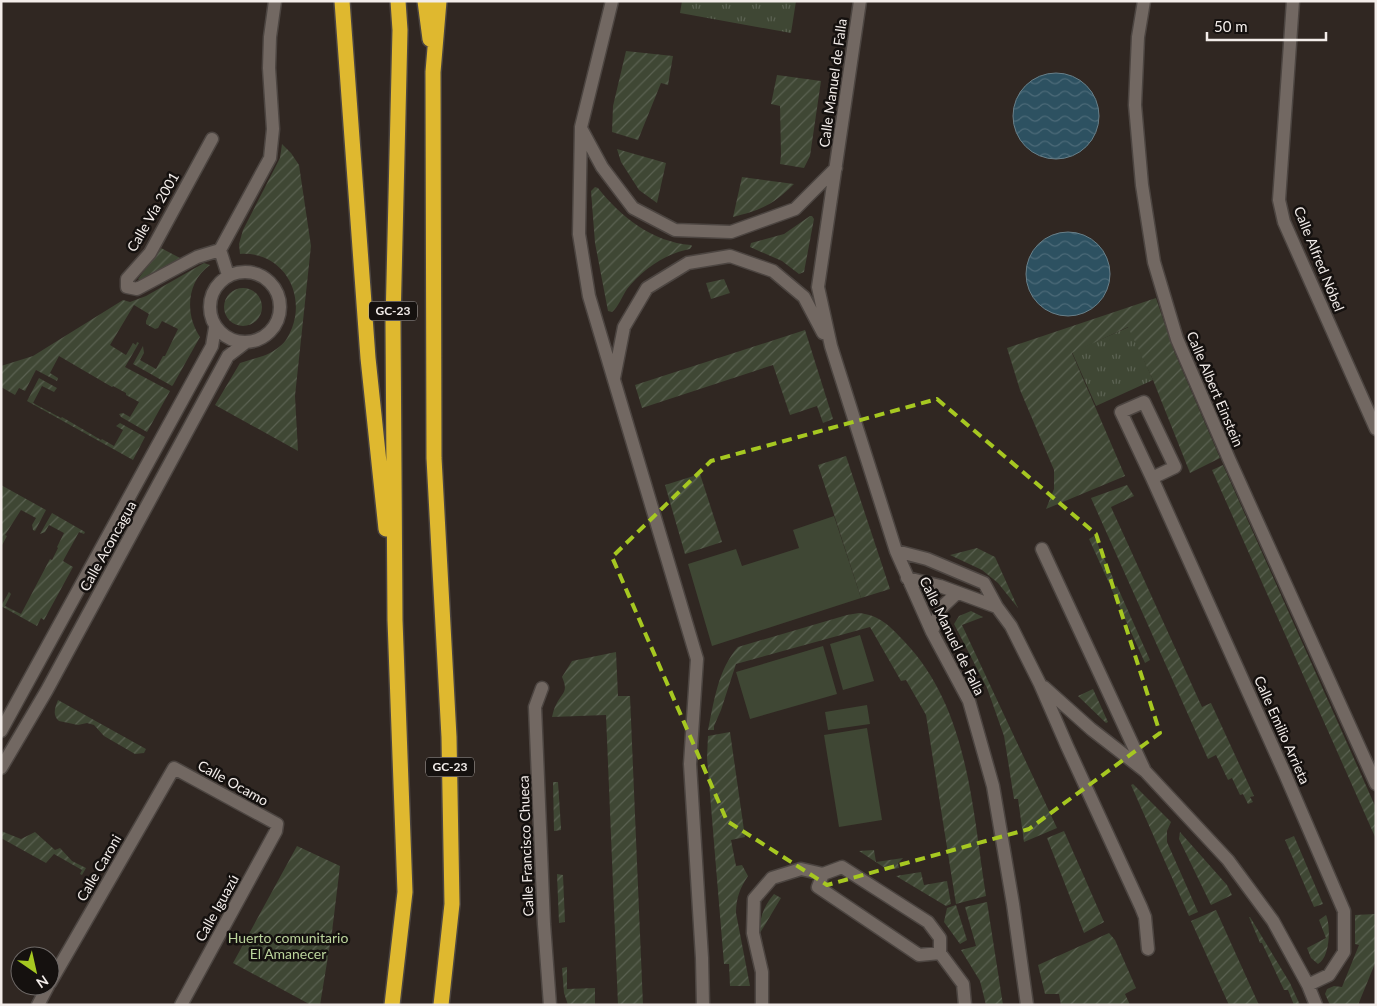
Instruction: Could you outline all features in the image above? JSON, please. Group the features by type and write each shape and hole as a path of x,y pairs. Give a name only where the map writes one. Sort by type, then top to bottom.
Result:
{"highway":[{"path":"342,1 368,358 395,620"},
{"name":"GC-23","path":"392,1005 405,892 395,620 393,322 400,30 398,1"},
{"name":"GC-23","path":"426,1 433,72 434,458 449,737 452,904 441,1005"},
{"path":"433,72 440,1"}],"street":[{"path":"228,275 220,250 270,158 272,129 269,68 270,37 275,1"},
{"name":"Calle Manuel de Falla","path":"612,1 581,127 579,234 589,296 697,659 690,764 702,958 703,1005"},
{"name":"Calle Manuel de Falla","path":"860,1 818,287 831,346 896,551 932,632 969,701 993,786 1013,904 1027,1005"},
{"name":"Calle Albert Einstein","path":"1144,1 1138,37 1136,115 1142,185 1154,262 1174,330 1229,459 1371,763 1376,784"},
{"name":"Calle Alfred Nóbel","path":"1293,1 1279,200 1284,222 1376,429"},
{"name":"Calle Manuel de Falla","path":"581,127 602,167 633,208 675,230 731,232 795,209 836,168"},
{"name":"Calle Vía 2001","path":"212,139 150,253 127,279 127,287 137,289 197,257 220,250"},
{"name":"Calle Manuel de Falla","path":"613,380 624,328 647,288 688,263 730,256 773,272 804,297 831,346"},
{"path":"251,272 262,276 271,283 278,293 280,316 274,327 256,341 245,343 233,341 223,336 215,328 210,316 209,304 215,288 228,275 251,272"},
{"name":"Calle Aconcagua","path":"1,731 212,346 215,328"},
{"name":"Calle Aconcagua","path":"1,768 47,690 228,356 245,343"},
{"name":"Calle Emilio Arrieta","path":"1152,478 1175,467 1144,402 1121,412 1281,765 1344,910 1344,952 1329,975 1308,985"},
{"path":"1042,549 1145,771"},
{"path":"896,551 927,559 984,583 997,607 1011,626 1040,684 1145,917 1148,949"},
{"path":"908,578 940,586 997,607"},
{"path":"932,632 941,608 957,593"},
{"path":"1040,684 1091,729 1145,771 1228,860 1273,921 1308,985 1316,1005"},
{"name":"Calle Francisco Chueca","path":"542,688 535,706 544,924 550,1005"},
{"name":"Calle Ocamo","path":"174,768 277,824"},
{"name":"Calle Caroni","path":"60,966 174,768"},
{"name":"Calle Iguazú","path":"181,1005 276,831 277,824"},
{"path":"762,1005 762,972 753,933 754,899 772,878 801,869 823,874 842,867 928,922 940,938 940,953 963,984 964,1005"},
{"path":"823,874 818,887 919,955 940,953"}],"highlighted area":[{"path":"937,399 1096,534 1160,733 1029,829 827,885 727,821 612,557 711,461"}],"green space":[{"path":"682,1 796,1 791,33 680,13"},
{"path":"626,51 673,56 668,85 661,83 638,140 612,132 613,106"},
{"path":"777,75 821,81 810,156 804,168 780,164 780,106 771,104"},
{"path":"282,144 299,165 311,246 295,396 298,451 215,405 240,363 274,350 285,341 292,328 296,300 287,276 278,266 267,259 255,255 240,254 239,244 243,230 280,158"},
{"path":"617,149 666,163 657,203 639,190 621,162"},
{"path":"742,177 794,184 780,197 766,206 733,217"},
{"path":"595,187 627,218 650,233 663,239 692,246 690,249 663,258 647,269 627,289 612,312 608,311 595,243 591,191"},
{"path":"810,216 814,219 804,272 799,274 782,261 750,247 751,243 784,234"},
{"path":"161,248 180,258 140,281 138,279"},
{"path":"204,263 210,265 196,280 190,299 192,319 200,337 172,386 133,364 143,346 144,353 140,360 156,369 163,356 165,356 178,329 162,321 158,328 155,329 146,324 149,314 134,305 110,345 126,355 133,343 136,345 137,342 139,343 125,367 170,391 147,432 119,414 123,413 130,417 139,402 59,356 50,373 58,378 57,381 36,370 25,391 19,388 15,395 1,387 1,366 33,356 123,300 130,302 146,296"},
{"path":"724,279 730,293 711,299 706,283"},
{"path":"243,288 256,294 262,307 256,320 243,326 230,320 224,307 230,294"},
{"path":"1156,298 1174,351 1220,458 1190,473 1153,380 1128,327 1072,353 1125,476 1046,509 1054,489 1054,470 1020,390 1007,348"},
{"path":"1129,327 1153,380 1096,406 1072,352"},
{"path":"805,330 833,419 823,423 817,406 790,415 773,365 642,408 635,385"},
{"path":"39,378 57,388 54,392 42,386 33,403 114,446 123,430 116,426 120,423 145,437 133,460 27,401"},
{"path":"846,456 890,589 861,598 818,465"},
{"path":"1223,465 1376,808 1376,839 1212,470"},
{"path":"700,474 722,542 685,554 665,485"},
{"path":"1,485 46,510 35,531 32,525 36,518 21,510 5,535 7,536 1,547"},
{"path":"1127,485 1134,496 1111,507 1202,707 1211,703 1254,796 1250,797 1253,802 1248,804 1243,794 1240,795 1232,778 1228,780 1216,755 1208,759 1091,498"},
{"path":"52,513 85,532 84,534 79,532 63,561 73,567 44,620 41,618 37,626 1,606 9,592 11,594 5,606 21,614 50,559 52,560 64,533 49,525 45,532 40,534"},
{"path":"834,516 861,598 712,646 688,564 736,549 742,566 799,548 793,530"},
{"path":"1094,536 1114,580 1109,583 1089,539"},
{"path":"977,548 995,557 1018,608 998,583 982,570 950,555"},
{"path":"1117,586 1150,660 1145,663 1111,588"},
{"path":"971,611 983,617 962,625 1057,828 1024,842 1018,799 1014,799 1004,736 987,688 954,624 959,616"},
{"path":"859,613 878,619 889,626 903,640 925,667 942,696 955,728 964,760 986,896 956,904 926,715 906,680 901,681 870,627 736,664 714,730 708,730 721,676 738,647"},
{"path":"860,635 874,681 843,690 830,644"},
{"path":"823,646 837,694 750,719 736,672"},
{"path":"616,652 618,696 630,696 643,1005 618,1005 606,715 552,717 555,706 565,689 562,677 572,661"},
{"path":"1093,689 1108,722 1106,723 1078,696"},
{"path":"58,700 146,749 144,753 135,754 104,736 94,725 87,723 78,725 59,721 55,714"},
{"path":"867,705 870,724 828,730 825,712"},
{"path":"867,728 882,820 839,827 824,735"},
{"path":"730,732 745,837 731,840 736,866 742,865 748,876 739,893 736,913 750,986 730,986 729,964 724,964 707,758 708,736"},
{"path":"553,782 558,782 561,828 561,830 554,831"},
{"path":"1133,784 1171,822 1167,831 1167,842 1198,912 1189,916 1131,785"},
{"path":"1,831 21,839 35,832 55,850 60,848 72,861 86,868 82,875 80,874 82,870 54,854 46,863 1,838"},
{"path":"1064,831 1104,922 1084,933 1047,838"},
{"path":"1180,832 1227,885 1232,895 1211,905 1179,839"},
{"path":"1294,836 1323,904 1314,907 1285,840"},
{"name":"Huerto comunitario El Amanecer","path":"297,846 340,866 320,1005 311,1005 233,963"},
{"path":"874,850 876,862 903,858 898,863 899,868 888,870 859,851"},
{"path":"921,872 924,885 947,881 951,904 946,906 896,876"},
{"path":"557,874 563,875 565,922 559,923"},
{"path":"774,894 781,898 760,933 760,922 763,912"},
{"path":"987,902 1003,1005 986,1005 980,981 961,950 976,946 965,907"},
{"path":"956,905 967,940 960,944 944,922 947,908"},
{"path":"1216,910 1259,1005 1229,1005 1191,921"},
{"path":"1375,914 1376,961 1358,1005 1330,1005 1325,994 1327,989 1334,986 1342,987 1359,945 1355,944 1355,915"},
{"path":"1326,915 1329,926 1327,949 1322,961 1318,964 1311,958 1307,948 1326,938 1319,920"},
{"path":"1249,917 1290,983 1300,1005 1294,1005 1288,990 1284,990"},
{"path":"1109,933 1115,940 1136,988 1125,994 1130,1005 1061,1005 1059,994 1045,994 1038,965"},
{"path":"567,967 567,989 595,988 595,1005 568,1005 564,993 562,968"}],"water":[{"path":"1056,73 1073,76 1087,85 1096,99 1099,116 1096,133 1087,147 1073,156 1056,159 1039,156 1025,147 1016,133 1013,116 1016,99 1025,85 1039,76"},
{"path":"1068,232 1091,239 1103,251 1110,274 1103,297 1091,309 1068,316 1045,309 1033,297 1026,274 1033,251 1045,239"}]}
